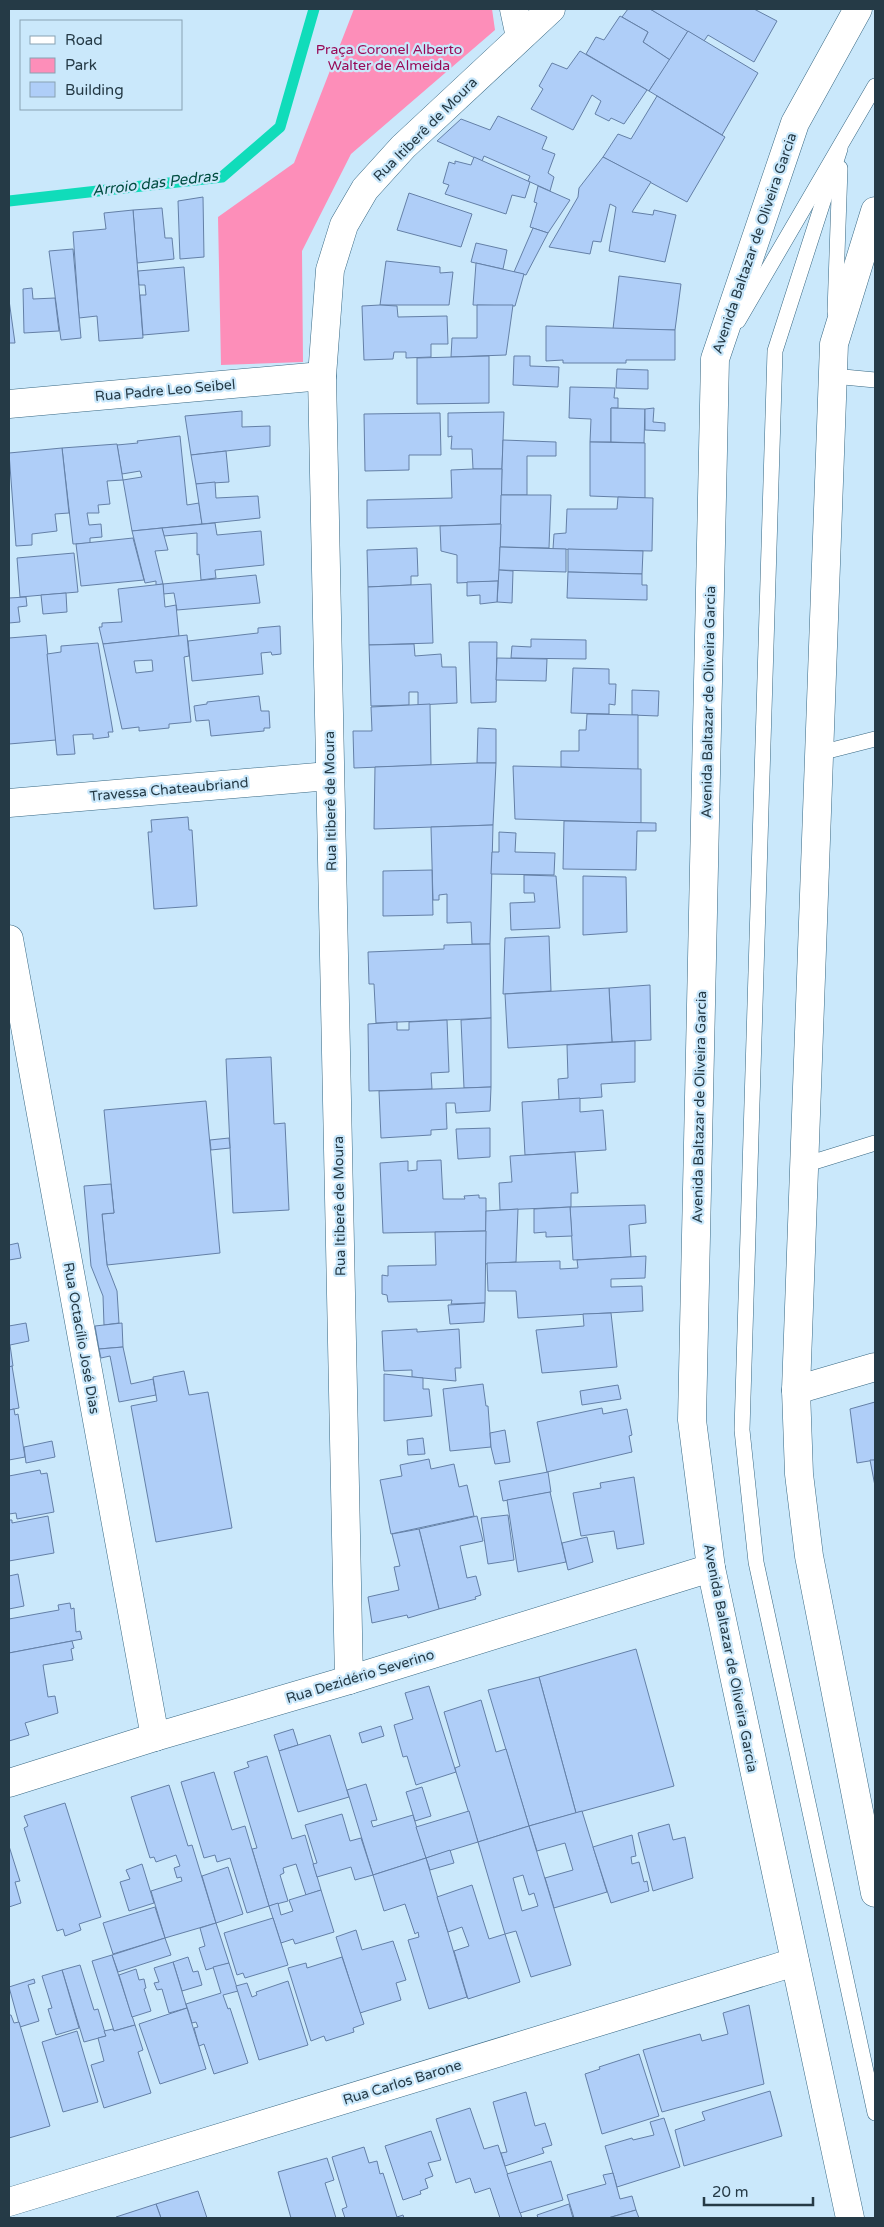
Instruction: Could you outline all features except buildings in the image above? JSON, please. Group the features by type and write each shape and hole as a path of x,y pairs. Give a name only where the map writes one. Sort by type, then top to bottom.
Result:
{"street":[{"path":"514,9 520,37"},
{"name":"Rua Itiberê de Moura","path":"349,1680 322,376 330,270 344,225 366,190 403,147 551,9"},
{"name":"Avenida Baltazar de Oliveira Garcia","path":"850,2218 711,1568 692,1420 715,359 795,123 858,9"},
{"path":"875,211 834,344 796,1390 799,1474 809,1556 875,1893"},
{"name":"Rua Padre Leo Seibel","path":"9,404 322,376"},
{"name":"Travessa Chateaubriand","path":"9,803 329,776"},
{"name":"Rua Octacílio José Dias","path":"9,939 154,1737"},
{"path":"796,1390 875,1367"},
{"name":"Rua Dezidério Severino","path":"9,1783 154,1737 349,1680 711,1568"},
{"name":"Rua Carlos Barone","path":"9,2202 795,1962"}],"lane":[{"path":"715,359 840,149 875,86"},
{"path":"834,344 840,149"},
{"path":"840,149 775,351 742,1430 756,1562 875,2113"},
{"path":"833,376 875,380"},
{"path":"820,753 875,739"},
{"path":"804,1165 875,1142"}],"green space":[{"name":"Praça Coronel Alberto Walter de Almeida","path":"354,9 492,9 495,30 351,154 302,251 303,362 221,365 218,217 294,163"}],"waterway":[{"name":"Arroio das Pedras","path":"9,201 222,177 280,127 314,9"}]}
